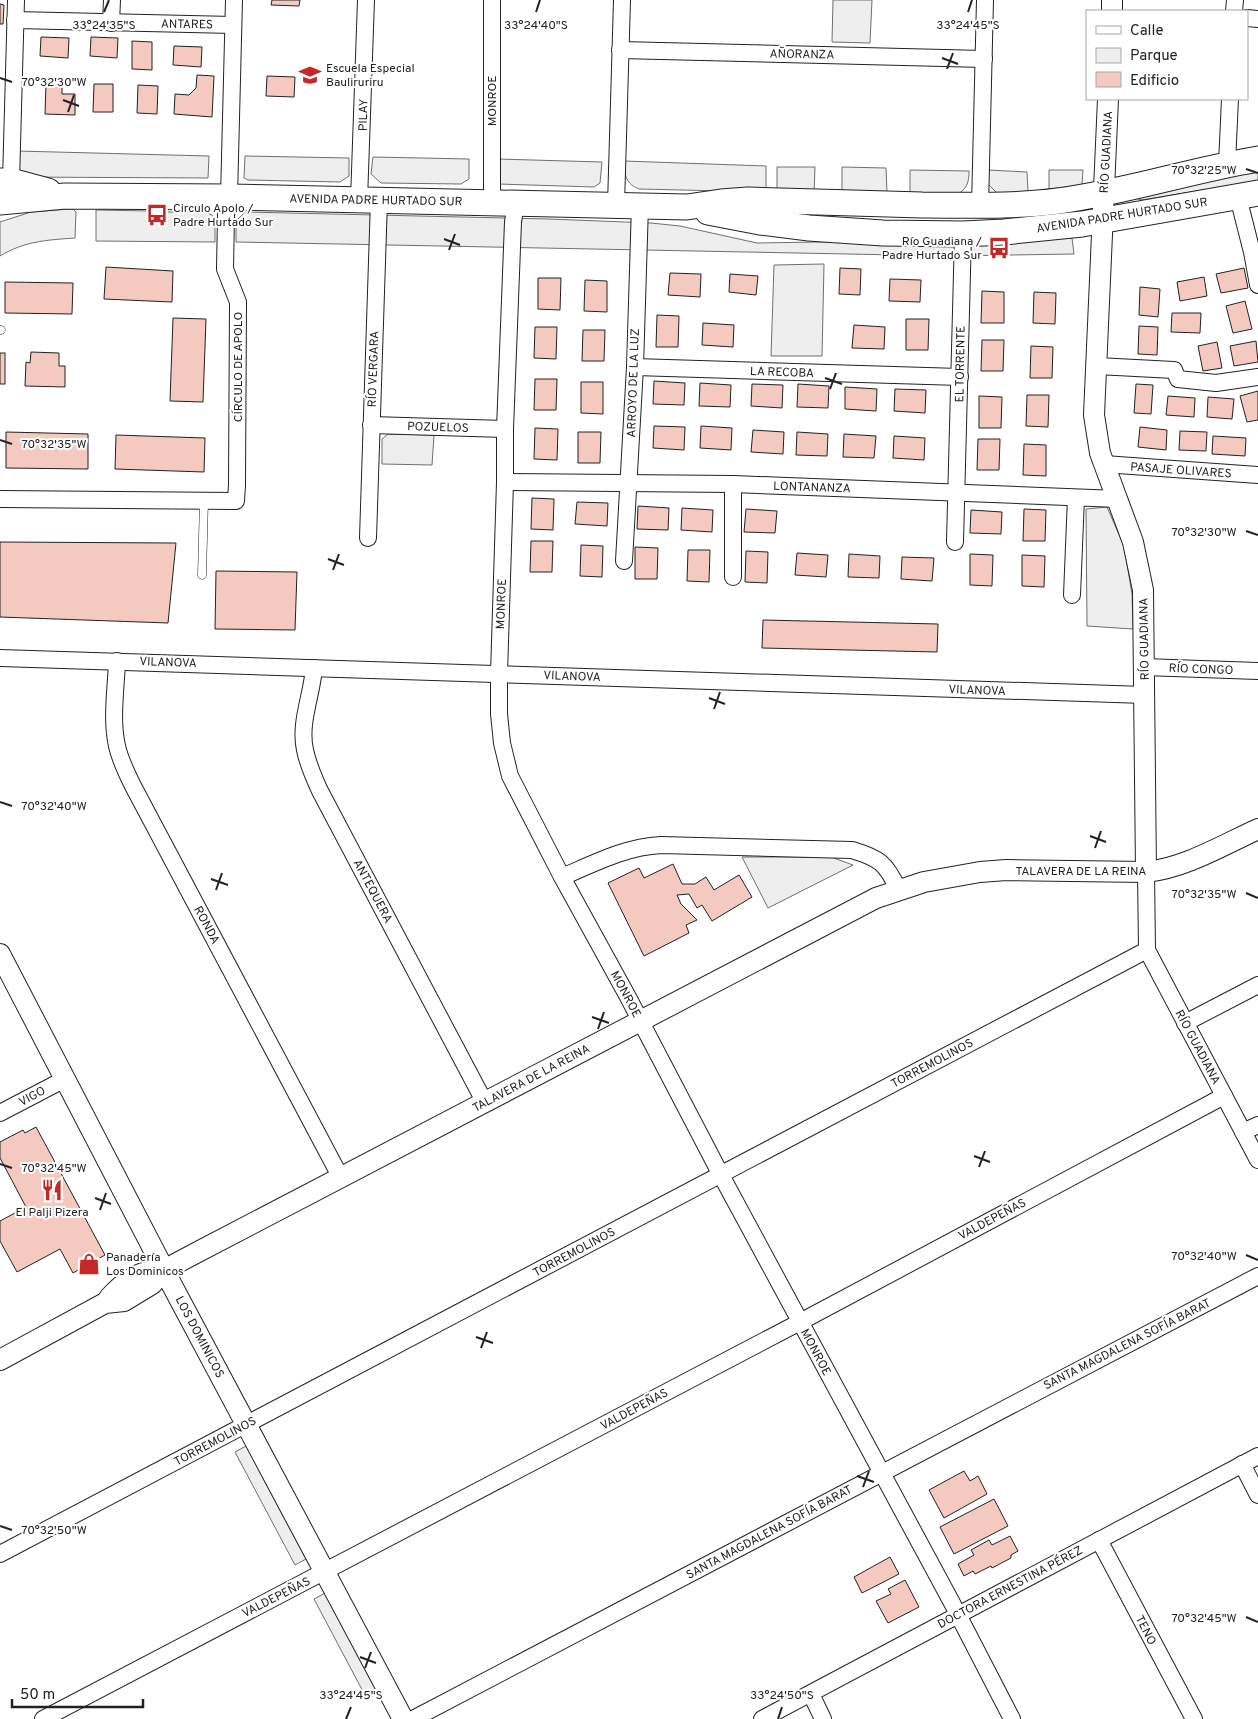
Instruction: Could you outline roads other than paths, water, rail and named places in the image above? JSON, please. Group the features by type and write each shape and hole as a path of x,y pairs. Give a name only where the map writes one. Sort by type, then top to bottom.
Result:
{"main road":[{"name":"AVENIDA PADRE HURTADO SUR","path":"4,188 65,196 229,197 687,207 748,200 980,206 1058,201 1142,185 1228,164 1258,160"},
{"name":"AVENIDA PADRE HURTADO SUR","path":"687,207 725,216 809,228 883,233 963,234 1047,228 1248,195"},
{"path":"0,214 65,196"}],"street":[{"path":"4,188 16,0"},
{"path":"111,22 112,0"},
{"name":"CÍRCULO DE APOLO","path":"0,499 236,501 238,484 238,302 225,269 226,216 229,197 234,0"},
{"name":"PILAY","path":"366,0 369,200"},
{"name":"MONROE","path":"492,0 504,203 513,231 505,429 506,482 499,674 499,714 502,743 510,776 562,877 1012,1719"},
{"name":"ARROYO DE LA LUZ","path":"622,0 620,50 635,367 624,561"},
{"path":"980,206 985,0"},
{"name":"ANTARES","path":"15,20 233,25"},
{"name":"AÑORANZA","path":"620,50 984,58"},
{"name":"RÍO GUADIANA","path":"1108,100 1095,429 1104,464 1133,542 1142,582 1147,950 1224,1096 1251,1129 1258,1160"},
{"path":"1228,164 1230,100"},
{"path":"1248,195 1252,252 1258,286"},
{"name":"RÍO VERGARA","path":"368,538 371,425 369,200"},
{"name":"EL TORRENTE","path":"955,542 963,234"},
{"path":"1096,366 1174,370 1178,379 1216,383 1258,377"},
{"name":"LA RECOBA","path":"635,367 960,378"},
{"name":"POZUELOS","path":"371,425 505,429"},
{"name":"PASAJE OLIVARES","path":"1104,464 1258,475"},
{"name":"LONTANANZA","path":"506,482 733,484 1118,499"},
{"path":"733,484 733,577"},
{"path":"1072,595 1076,498"},
{"name":"VILANOVA","path":"0,658 1145,695"},
{"name":"RONDA","path":"117,661 114,723 117,747 133,786 341,1178"},
{"name":"RÍO CONGO","path":"1144,667 1258,671"},
{"name":"ANTEQUERA","path":"314,668 313,683 304,725 304,749 310,768 320,791 485,1103"},
{"name":"TALAVERA DE LA REINA","path":"0,1360 105,1303 124,1300 152,1284 164,1270 856,907 898,889 943,878 1006,870 1146,872 1173,867 1258,829"},
{"path":"562,877 616,853 642,846 661,844 852,850 869,855 881,862 892,875 898,889"},
{"name":"TORREMOLINOS","path":"0,1554 1147,950"},
{"name":"LOS DOMINICOS","path":"0,954 164,1270 403,1719"},
{"path":"1185,1023 1258,985"},
{"name":"VIGO","path":"0,1113 65,1078"},
{"name":"VALDEPEÑAS","path":"43,1719 800,1322 1224,1096"},
{"name":"SANTA MAGDALENA SOFÍA BARAT","path":"412,1719 1258,1276"},
{"name":"DOCTORA ERNESTINA PÉREZ","path":"762,1719 1258,1456"},
{"path":"1242,1464 1258,1495"},
{"name":"TENO","path":"1099,1540 1194,1719"},
{"path":"810,1694 823,1719"}],"lane":[{"path":"202,575 204,500"}],"place":[{"name":"Escuela Especial Bauliruriru","path":"310,75"},
{"name":"Circulo Apolo / Padre Hurtado Sur","path":"157,215"},
{"name":"Río Guadiana / Padre Hurtado Sur","path":"999,248"},
{"name":"El Palji Pizera","path":"52,1190"},
{"name":"Panadería Los Dominicos","path":"89,1264"}]}
